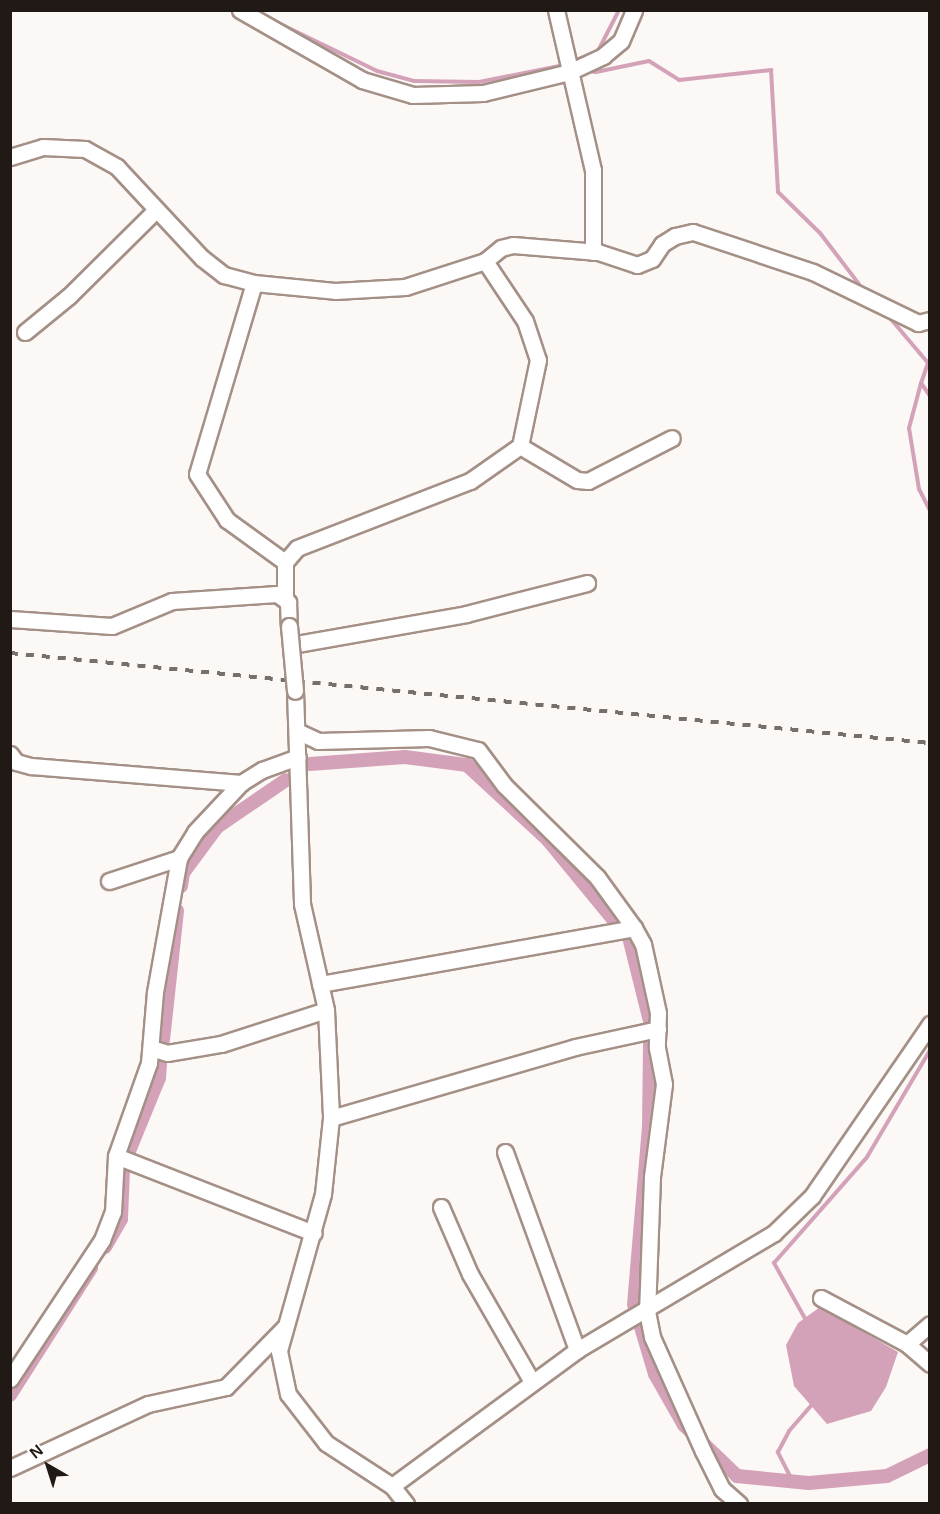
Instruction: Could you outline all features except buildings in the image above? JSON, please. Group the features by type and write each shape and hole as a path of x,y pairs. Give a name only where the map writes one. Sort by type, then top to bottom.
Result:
{"street":[{"path":"240,10 362,80 413,95 483,93 570,71 589,63 621,41 634,10"},
{"path":"556,10 593,170 593,252"},
{"path":"10,157 43,147 86,150 117,167 202,258 224,275 254,283 334,291 405,287 484,261 501,248 513,245 593,252 637,265 652,259 662,244 675,236 693,232 813,272 918,323 930,320"},
{"path":"25,332 69,296 156,210"},
{"path":"406,1503 392,1486 326,1443 288,1394 279,1351 323,1194 331,1118 326,1010 302,904 297,813 299,732 285,598 285,562 297,548 313,539 470,481 520,446 538,360 525,321 484,261"},
{"path":"254,283 197,474 227,520 285,562"},
{"path":"520,446 576,480 588,481 672,438"},
{"path":"291,645 466,614 586,583"},
{"path":"10,619 112,626 172,601 277,594 285,598"},
{"path":"299,732 318,741 429,738 478,750 504,785 597,877 634,928 650,969 664,1084 652,1177 646,1311 652,1337 682,1408 722,1489 736,1502"},
{"path":"10,754 16,762 31,766 241,783"},
{"path":"10,1379 102,1240 113,1212 116,1156 145,1082 151,1048 155,992 179,858 195,832 241,783 262,771 298,757"},
{"path":"109,881 179,858"},
{"path":"320,984 634,928"},
{"path":"151,1048 167,1053 221,1044 326,1010"},
{"path":"392,1486 524,1391 531,1380 577,1350 774,1233 812,1196 930,1024"},
{"path":"331,1118 575,1047 658,1029"},
{"path":"505,1152 577,1350"},
{"path":"116,1156 313,1233"},
{"path":"441,1207 470,1274 531,1380"},
{"path":"821,1298 907,1344 930,1364"},
{"path":"907,1344 930,1324"},
{"path":"10,1468 148,1404 226,1387 285,1327"}],"shaded area":[{"path":"820,1307 898,1352 886,1387 871,1411 827,1424 794,1386 786,1345 798,1323"}],"waterway":[{"path":"598,51 619,10"},
{"path":"266,17 377,71 414,81 479,82 564,65"},
{"path":"571,62 586,56"},
{"path":"582,70 596,72 649,61 679,80 771,70 778,192 820,233 859,284"},
{"path":"890,318 928,363 921,383 930,396"},
{"path":"921,383 909,428 919,489 930,511"},
{"path":"310,764 405,757 467,765 548,840 613,919"},
{"path":"181,886 183,873 217,827 286,780"},
{"path":"163,1040 177,911"},
{"path":"629,937 650,1021"},
{"path":"634,1305 649,1126 650,1039"},
{"path":"807,1322 774,1263 867,1157 930,1050"},
{"path":"129,1151 159,1078 160,1062"},
{"path":"105,1247 121,1219 123,1170"},
{"path":"10,1395 91,1268"},
{"path":"641,1327 655,1374 684,1425 737,1476 809,1483 887,1476 930,1455"},
{"path":"793,1482 778,1452 789,1431 813,1403"}],"railway":[{"path":"10,653 930,743"}]}
